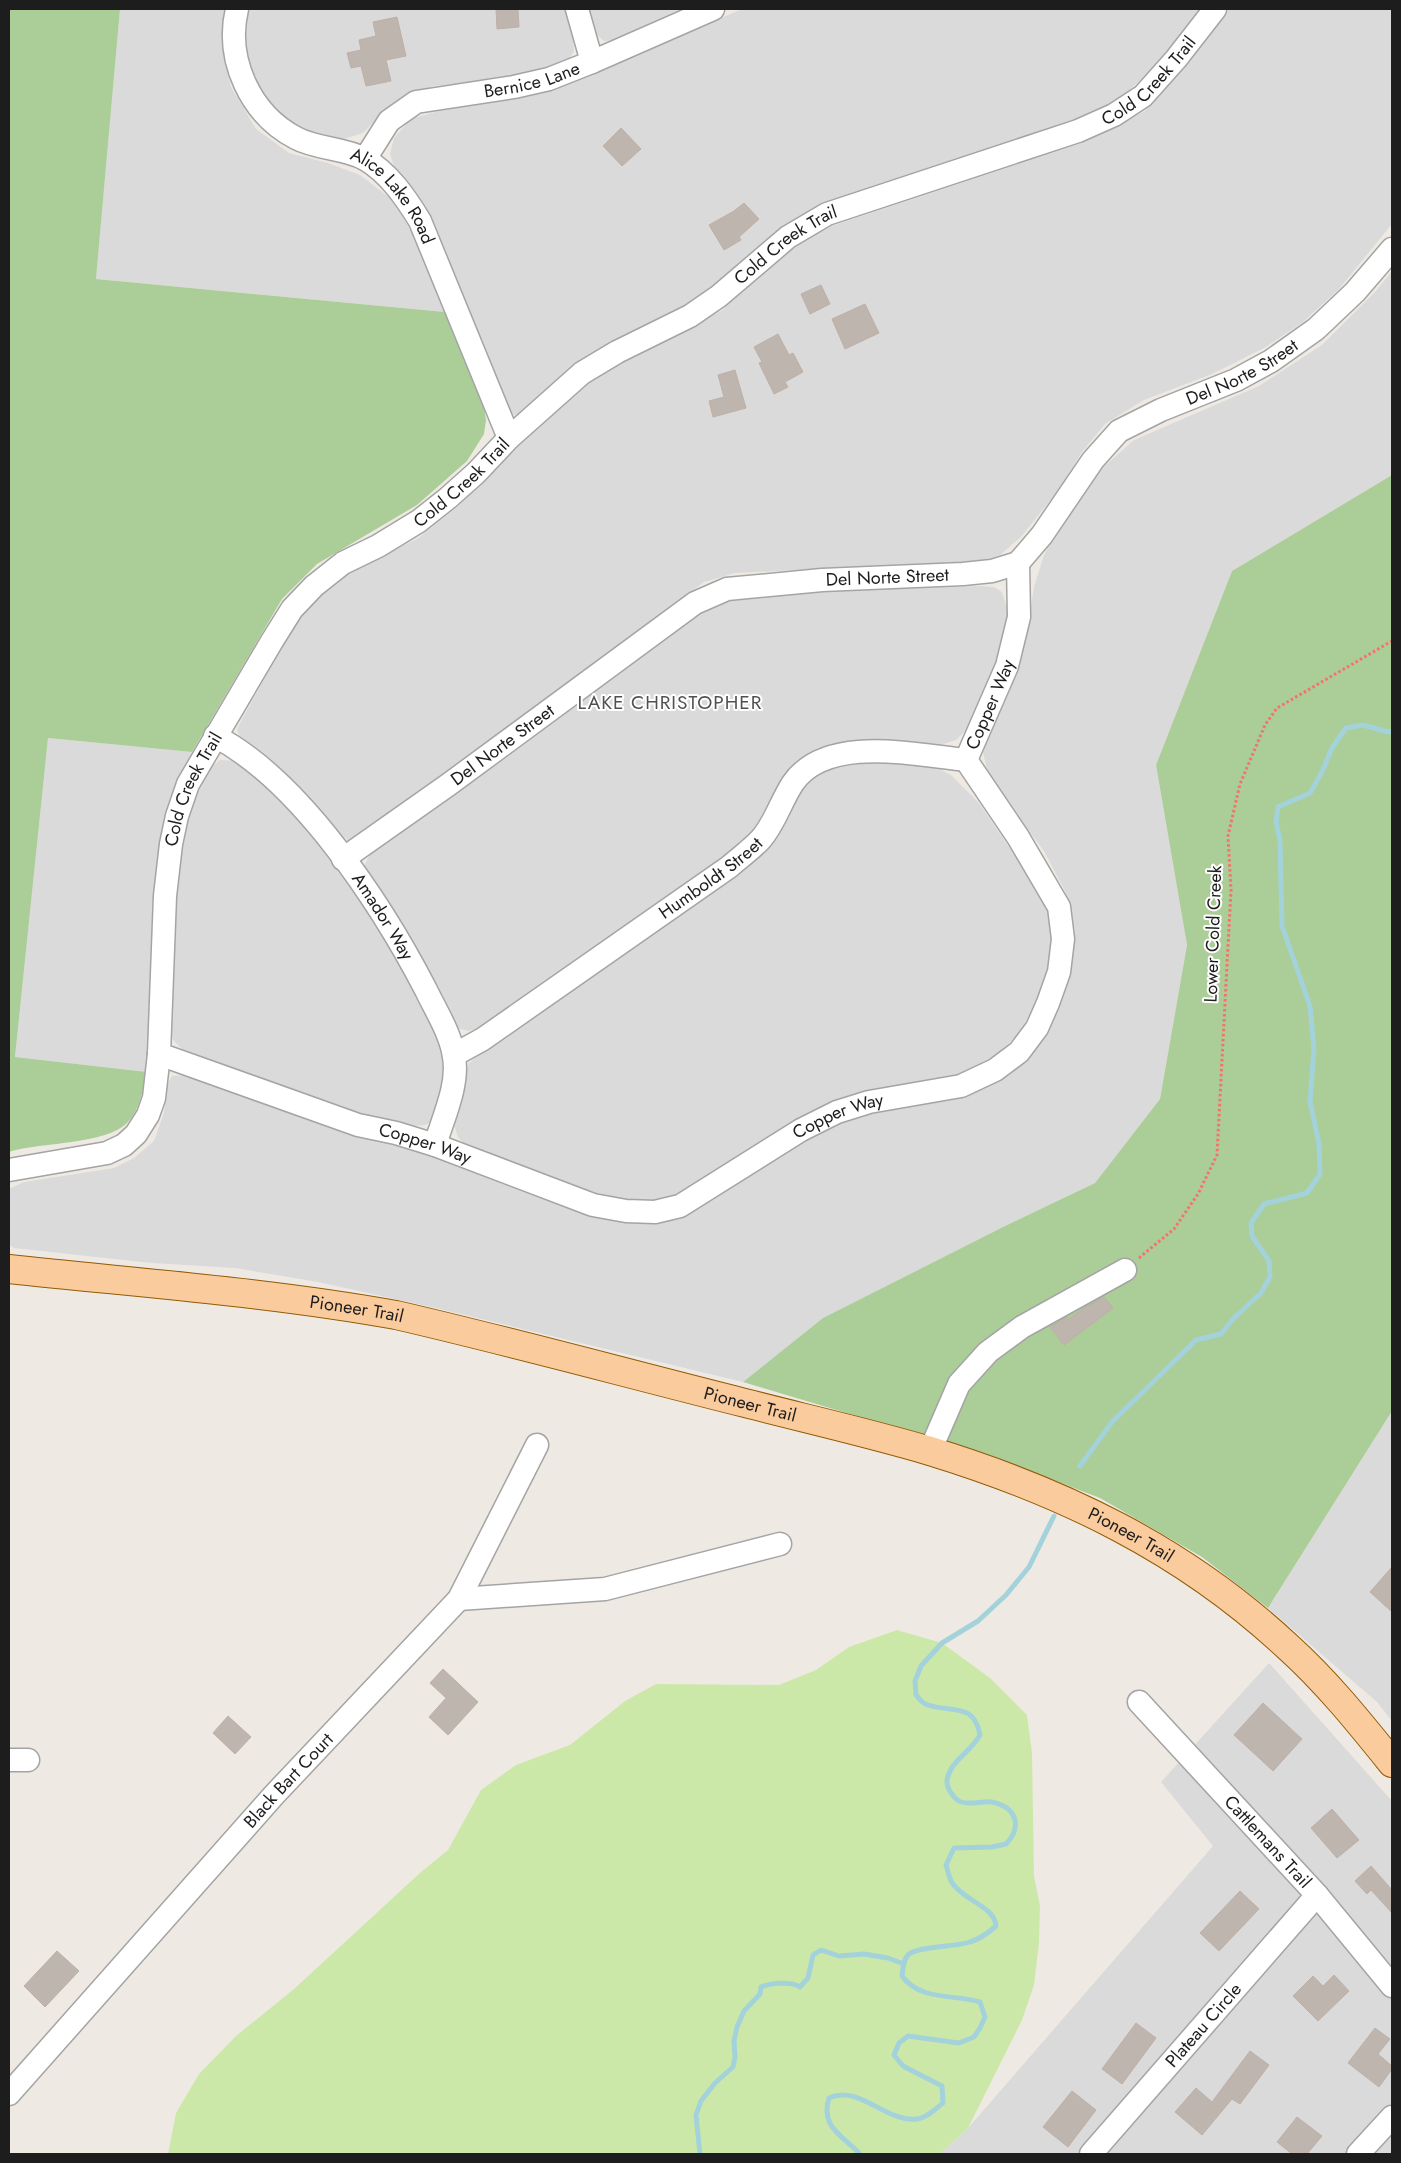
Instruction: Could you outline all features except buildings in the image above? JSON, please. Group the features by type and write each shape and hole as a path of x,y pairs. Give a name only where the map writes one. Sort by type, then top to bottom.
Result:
{"main road":[{"name":"Pioneer Trail","path":"9,1269 267,1295 323,1302 396,1315 869,1434 994,1472 1080,1507 1132,1533 1225,1593 1286,1645 1388,1748"}],"street":[{"name":"Alice Lake Road","path":"237,9 233,48 244,84 268,118 296,138 365,158 403,193 420,221 509,438"},
{"path":"578,9 592,62"},
{"name":"Bernice Lane","path":"365,158 389,121 416,102 540,81 592,62 713,9"},
{"name":"Cold Creek Trail","path":"9,1170 107,1153 124,1145 136,1134 148,1115 154,1098 159,1054 166,896 171,844 177,816 188,784 215,736 292,609 314,586 343,563 378,546 419,521 476,473 509,438 582,373 617,352 690,316 719,296 788,237 827,214 1078,131 1114,114 1144,96 1176,59 1214,9"},
{"name":"Del Norte Street","path":"343,859 448,785 695,603 727,589 822,580 963,574 992,571 1018,563 1042,534 1093,460 1119,432 1161,410 1236,380 1271,361 1316,329 1355,292 1392,249"},
{"name":"Copper Way","path":"159,1054 358,1125 396,1133 435,1145 593,1206 626,1211 655,1212 680,1206 802,1130 837,1112 869,1102 961,1086 995,1070 1019,1052 1037,1028 1059,972 1064,939 1059,906 1018,837 966,760 1009,658 1019,617 1018,563"},
{"name":"Amador Way","path":"215,736 241,752 282,786 343,859 376,904 413,966 443,1024 454,1055 455,1072 435,1145"},
{"name":"Humboldt Street","path":"454,1055 483,1039 729,867 760,840 777,815 794,783 812,764 835,756 863,750 966,760"},
{"path":"930,1451 960,1384 988,1352 1022,1327 1125,1270"},
{"name":"Black Bart Court","path":"9,2094 274,1795 459,1599 537,1445"},
{"path":"459,1599 605,1589 780,1544"},
{"name":"Cattlemans Trail","path":"1139,1702 1317,1895 1392,1986"},
{"name":"Plateau Circle","path":"1091,2154 1317,1895"},
{"path":"1358,2154 1392,2116"}],"path":[{"name":"Lower Cold Creek","path":"1125,1270 1174,1229 1198,1194 1216,1155 1230,890 1228,836 1240,784 1265,725 1277,708 1392,641"}],"shaded area":[{"path":"120,9 226,9 223,47 231,87 256,129 289,153 328,163 360,175 394,201 421,250 445,312 96,279"},
{"path":"246,9 565,9 573,37 574,51 567,63 544,72 489,81 433,86 402,100 379,116 363,133 344,139 320,135 297,126 272,106 251,72 242,43"},
{"path":"589,9 688,9 617,40 604,41 596,34"},
{"path":"742,9 1201,9 1150,71 1124,95 1088,116 818,209 702,297 516,416 510,412 396,172 390,154 394,138 411,119 435,112 533,94 567,85"},
{"path":"1229,9 1392,9 1392,224 1339,289 1302,323 1264,348 1212,374 1144,400 1105,424 1082,452 1060,488 1021,537 1000,555 981,561 735,573 704,582 363,837 349,841 339,833 280,769 241,739 237,730 241,721 293,627 318,597 353,570 417,539 455,509 572,393 618,364 721,311 799,243 832,226 1079,144 1145,111 1183,69"},
{"path":"1392,271 1392,475 1232,571 1156,765 1187,945 1160,1099 1095,1183 823,1318 743,1382 440,1309 318,1282 235,1268 151,1263 14,1248 9,1244 9,1189 24,1182 114,1168 134,1158 154,1141 164,1113 167,1085 172,1076 185,1075 640,1223 678,1219 716,1198 817,1132 847,1118 968,1096 1011,1074 1046,1030 1069,976 1075,930 1065,891 1044,851 989,777 983,753 992,720 1019,658 1034,587 1044,555 1061,524 1100,470 1134,440 1259,386 1322,345 1376,291"},
{"path":"994,587 1002,592 1007,608 1008,628 1001,655 969,727 956,740 940,745 877,740 852,741 820,748 796,766 748,838 728,854 484,1026 469,1031 457,1028 449,1019 364,867 370,853 688,620 715,603 746,594"},
{"path":"48,738 192,752 173,793 147,1072 15,1057"},
{"path":"220,760 236,761 262,780 293,811 364,907 393,953 442,1048 445,1066 443,1083 433,1120 425,1125 414,1126 352,1115 198,1059 182,1049 173,1040 171,1034 175,888 181,845 192,804 210,768"},
{"path":"865,760 934,766 951,775 978,802 1040,892 1050,919 1053,946 1049,973 1037,1002 1019,1033 1000,1052 958,1074 867,1092 826,1105 793,1121 698,1187 670,1199 643,1203 611,1201 466,1146 458,1137 454,1125 464,1076 469,1063 749,864 812,778 837,766"},
{"path":"1392,1411 1392,1721 1377,1702 1268,1608"},
{"path":"1269,1663 1392,1801 1392,2154 940,2154 968,2128 1213,1846 1161,1782"}],"green space":[{"path":"9,9 120,9 96,279 445,312 483,400 486,420 484,434 467,461 417,505 317,564 282,599 192,752 48,738 15,1057 147,1072 140,1099 132,1117 118,1129 89,1139 9,1152"},
{"path":"1392,475 1392,1411 1268,1608 1202,1557 1100,1498 994,1457 743,1382 823,1318 1095,1183 1160,1099 1187,945 1156,765 1232,571"},
{"path":"897,1630 942,1643 990,1678 1027,1715 1032,1753 1034,1876 1040,1906 1039,1943 1034,1985 1022,2020 968,2128 940,2154 168,2154 176,2113 199,2074 236,2036 294,1989 421,1872 448,1850 481,1790 516,1765 570,1745 625,1701 656,1684 779,1685 816,1670 849,1647"}],"waterway":[{"path":"1080,1466 1112,1422 1196,1340 1221,1334 1233,1319 1261,1293 1270,1277 1269,1261 1252,1236 1251,1223 1264,1204 1307,1193 1320,1174 1319,1144 1310,1101 1314,1049 1310,1006 1282,926 1280,840 1276,822 1278,807 1310,793 1322,772 1332,748 1346,728 1363,725 1388,732 1392,731"},
{"path":"860,2154 834,2130 830,2123 827,2108 829,2098 840,2095 851,2096 906,2119 924,2117 943,2103 942,2086 903,2066 894,2055 899,2043 908,2036 959,2043 974,2037 980,2028 985,2017 980,2002 928,1993 918,1989 909,1984 902,1976 904,1961 914,1951 970,1942 984,1936 996,1926 991,1914 958,1890 953,1884 946,1865 954,1848 992,1847 1006,1844 1014,1831 1015,1824 1014,1818 1007,1808 992,1802 961,1802 951,1793 947,1783 949,1773 956,1762 980,1735 977,1725 967,1713 923,1702 916,1695 915,1681 921,1666 942,1643 978,1621 1006,1595 1029,1567 1054,1516"},
{"path":"700,2154 696,2115 701,2101 715,2083 733,2067 735,2057 734,2041 737,2027 744,2011 760,1994 761,1987 781,1983 800,1987 808,1978 813,1955 821,1950 839,1956 864,1954 888,1958 904,1964"}],"district":[{"name":"LAKE CHRISTOPHER","path":"670,702"}]}
